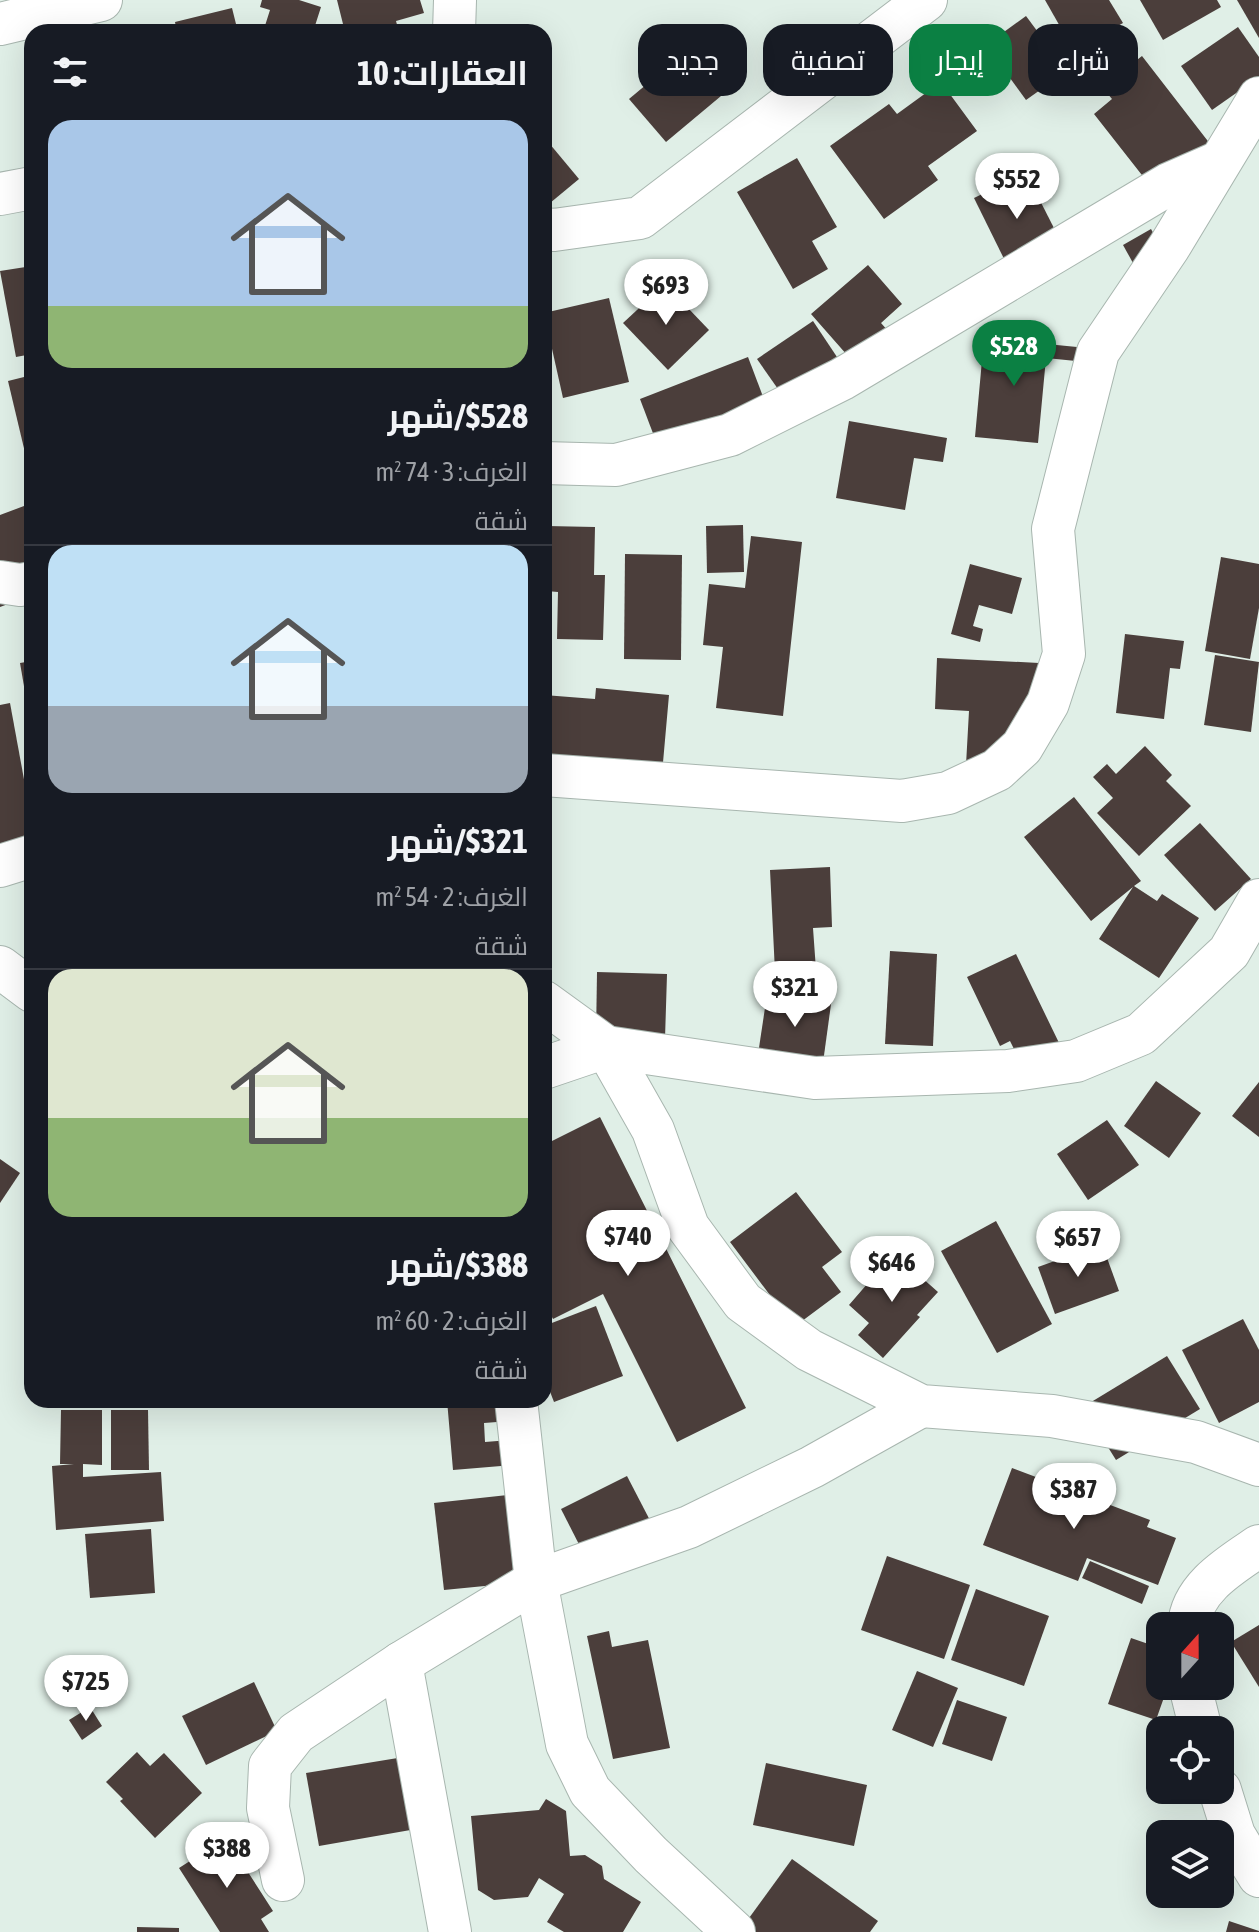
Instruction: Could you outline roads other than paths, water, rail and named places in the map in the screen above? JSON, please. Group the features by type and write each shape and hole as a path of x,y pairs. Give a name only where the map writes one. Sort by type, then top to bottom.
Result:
{"street":[{"path":"0,24 101,0"},
{"path":"454,24 455,0"},
{"path":"552,230 640,218 926,0"},
{"path":"552,776 902,801 948,793 997,770 1022,747 1048,703 1064,654 1053,529 1098,352 1169,247 1259,98"},
{"path":"552,463 616,465 730,435 842,379 1169,184 1217,163"},
{"path":"0,194 24,190"},
{"path":"0,582 24,584"},
{"path":"0,866 24,858"},
{"path":"552,1065 606,1047 815,1078 1008,1071 1076,1061 1141,1034 1229,952 1259,900"},
{"path":"0,967 24,985"},
{"path":"552,1008 606,1047 653,1130 688,1227 743,1302 809,1350 921,1406 1052,1416 1196,1442 1259,1465"},
{"path":"283,1880 268,1808 270,1766 296,1733 401,1663 536,1581 689,1527 812,1467 921,1406"},
{"path":"517,1408 536,1581 567,1744 590,1791 651,1855 734,1932"},
{"path":"1191,1612 1212,1578 1259,1546"},
{"path":"401,1663 450,1932"},
{"path":"1230,1804 1246,1825 1259,1876"}]}
